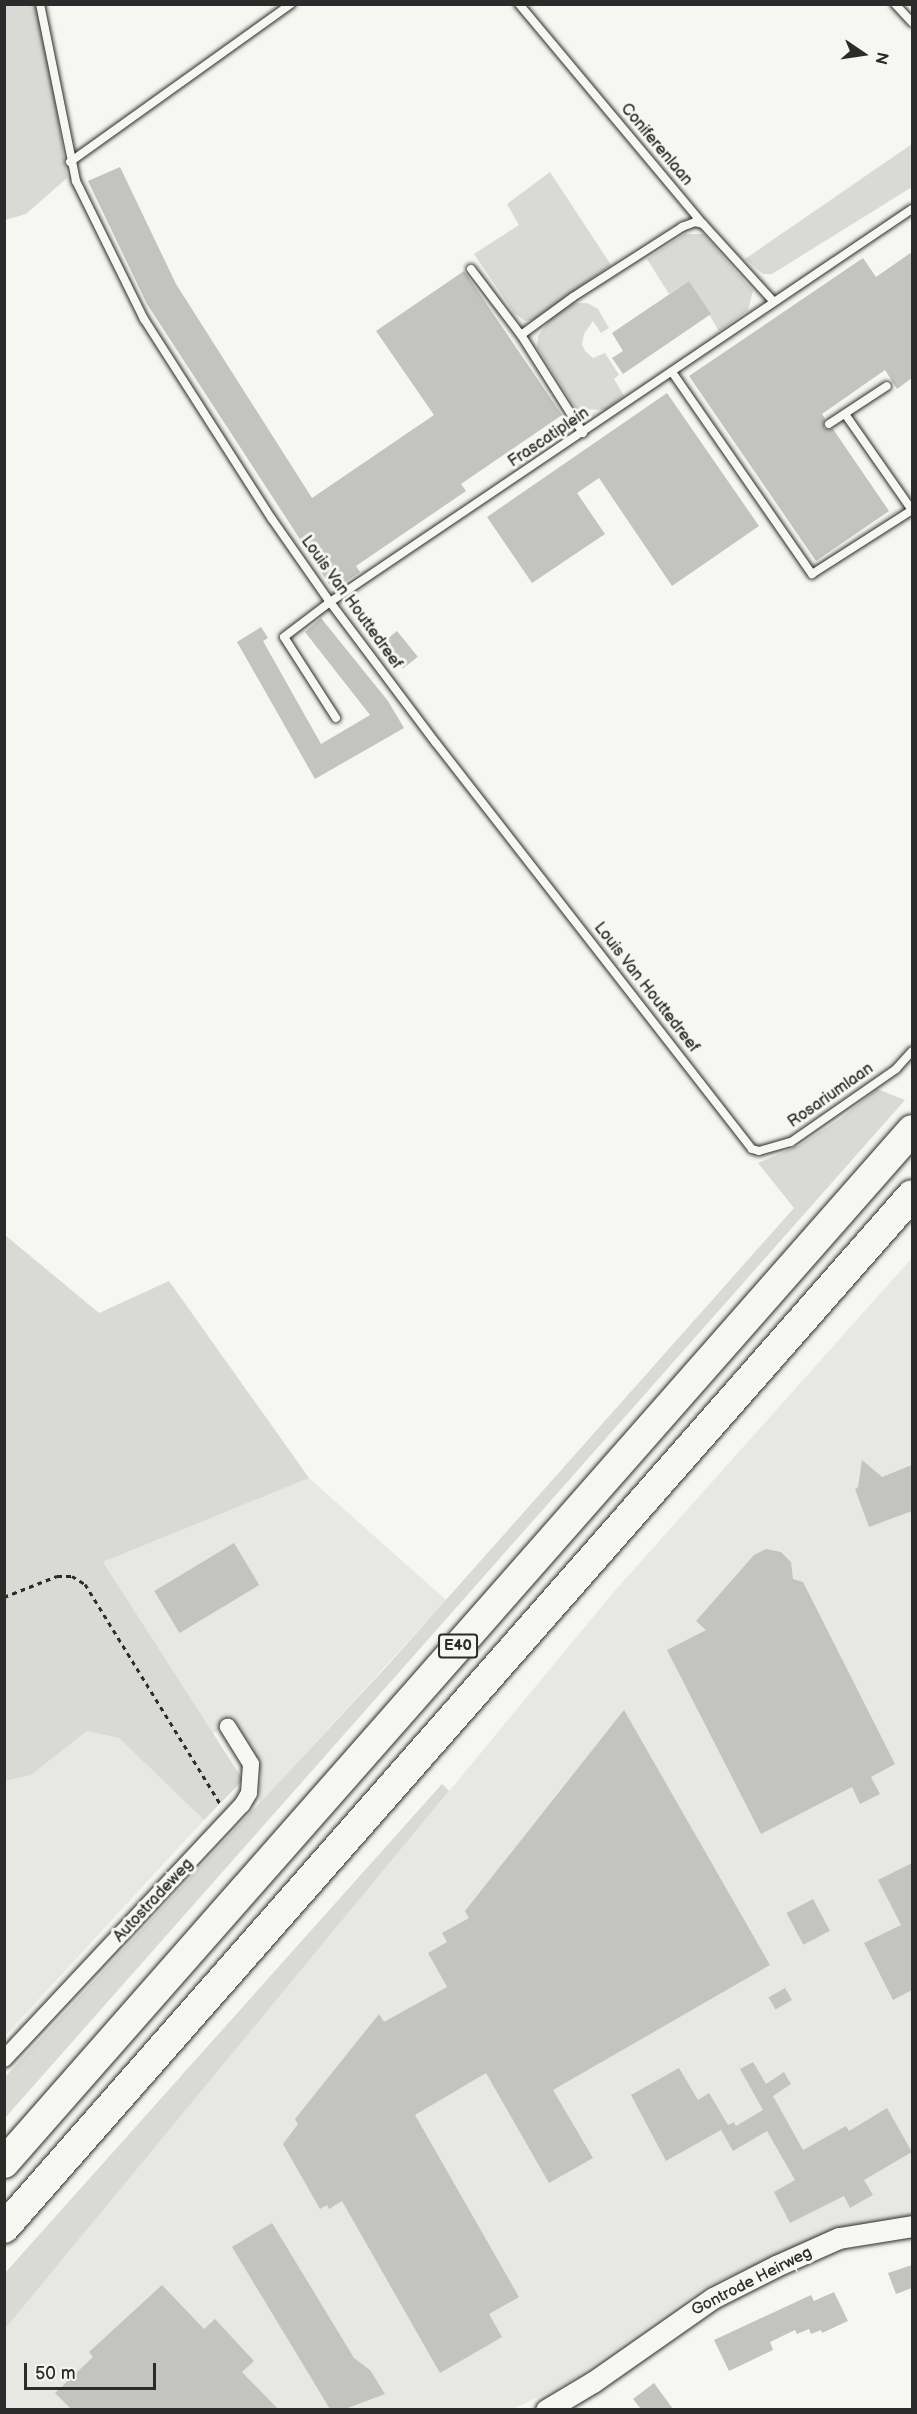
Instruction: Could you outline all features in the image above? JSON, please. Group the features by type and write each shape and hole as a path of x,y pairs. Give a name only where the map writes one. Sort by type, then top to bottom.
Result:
{"highway":[{"name":"E40","path":"4,2163 912,1130"},
{"name":"E40","path":"4,2228 912,1195"}],"street":[{"name":"Autostradeweg","path":"4,2059 242,1805 249,1793 251,1764 228,1726"},
{"name":"Gontrode Heirweg","path":"546,2409 593,2382 703,2305 765,2272 839,2238 912,2226"}],"lane":[{"name":"Louis Van Houttedreef","path":"40,4 70,162 76,181 144,319 272,519 330,602 436,743 752,1149 759,1151"},
{"path":"70,162 291,4"},
{"name":"Coniferenlaan","path":"519,4 703,224 774,302"},
{"path":"895,4 912,22"},
{"name":"Frascatiplein","path":"336,718 284,637 330,602 584,433 912,209"},
{"path":"521,335 573,297 682,227 696,222 703,224"},
{"path":"471,268 521,335 584,433"},
{"path":"672,372 812,574 912,510 845,414"},
{"path":"829,424 887,386"},
{"name":"Rosariumlaan","path":"759,1151 791,1142 896,1069 912,1052"}],"path":[{"path":"4,1598 57,1576 72,1576 85,1584 224,1810"}],"shaded area":[{"path":"5,5 41,5 67,178 26,214 5,220"},
{"path":"912,144 912,187 772,274 763,274 745,259"},
{"path":"550,172 611,265 533,320 525,321 514,313 474,254 519,225 507,204"},
{"path":"685,234 703,234 753,291 748,310 719,331 689,281 669,294 647,259"},
{"path":"575,303 587,303 598,309 609,328 601,333 593,321 584,334 582,344 585,351 593,358 605,353 619,375 614,379 624,396 606,410 576,409 537,347 538,336 555,313"},
{"path":"877,1089 905,1100 5,2118 5,2077 388,1665 794,1208 758,1163 800,1145 840,1119"},
{"path":"5,1235 99,1313 169,1281 309,1478 103,1562 243,1780 204,1820 119,1738 87,1731 31,1775 5,1781"},
{"path":"912,1258 912,2216 835,2229 701,2289 567,2383 513,2409 5,2410 5,2329 612,1594"},
{"path":"309,1478 446,1600 259,1804 261,1774 252,1748 233,1718 213,1734 103,1562"},
{"path":"87,1731 119,1738 204,1820 5,2036 5,1781 31,1775"},
{"path":"442,1784 449,1791 5,2329 5,2273"}],"building":[{"path":"120,167 176,284 312,498 434,415 376,331 464,271 562,415 461,484 466,491 356,566 360,572 333,590 147,304 88,181"},
{"path":"912,252 912,378 897,389 885,370 822,414 825,419 824,428 833,429 889,511 816,561 689,376 863,258 876,277"},
{"path":"689,281 711,314 623,374 612,358 623,351 612,333"},
{"path":"667,393 759,526 672,586 599,478 577,493 605,534 532,583 487,517"},
{"path":"321,618 388,701 404,728 315,779 237,642 261,627 268,638 263,641 321,744 370,715 305,632"},
{"path":"397,631 418,657 403,669 382,643"},
{"path":"862,1460 882,1477 912,1465 912,1511 869,1527 855,1489 858,1487"},
{"path":"234,1543 259,1585 180,1633 154,1591"},
{"path":"766,1549 781,1552 791,1562 793,1579 803,1582 895,1764 871,1777 880,1794 860,1804 852,1787 761,1834 667,1650 706,1630 696,1621 754,1555"},
{"path":"624,1710 770,1965 553,2090 593,2158 549,2183 486,2073 415,2115 519,2297 489,2314 502,2337 440,2373 342,2201 329,2209 327,2205 320,2209 283,2144 298,2124 295,2119 379,2014 384,2022 447,1987 428,1953 447,1942 442,1933 469,1918 465,1911"},
{"path":"912,1863 912,1990 893,2000 864,1943 901,1925 878,1880"},
{"path":"813,1899 830,1931 803,1945 787,1913"},
{"path":"785,1988 792,2000 776,2010 769,1998"},
{"path":"753,2062 766,2084 784,2072 791,2084 773,2096 803,2150 846,2126 849,2131 887,2108 912,2152 864,2180 873,2195 850,2208 844,2196 790,2223 774,2192 795,2180 767,2131 733,2151 721,2130 666,2161 631,2095 679,2068 698,2100 709,2093 728,2125 734,2122 736,2126 763,2110 740,2069"},
{"path":"272,2223 354,2358 370,2370 385,2394 345,2409 330,2409 232,2247"},
{"path":"912,2265 912,2288 896,2294 888,2273"},
{"path":"162,2285 204,2329 215,2319 254,2361 242,2372 278,2409 71,2409 55,2393 93,2357 89,2352"},
{"path":"834,2292 848,2321 822,2333 821,2330 811,2334 809,2329 797,2334 795,2330 770,2342 773,2350 729,2371 714,2340 811,2295 814,2301"},
{"path":"654,2383 673,2409 641,2409 633,2399"}]}
